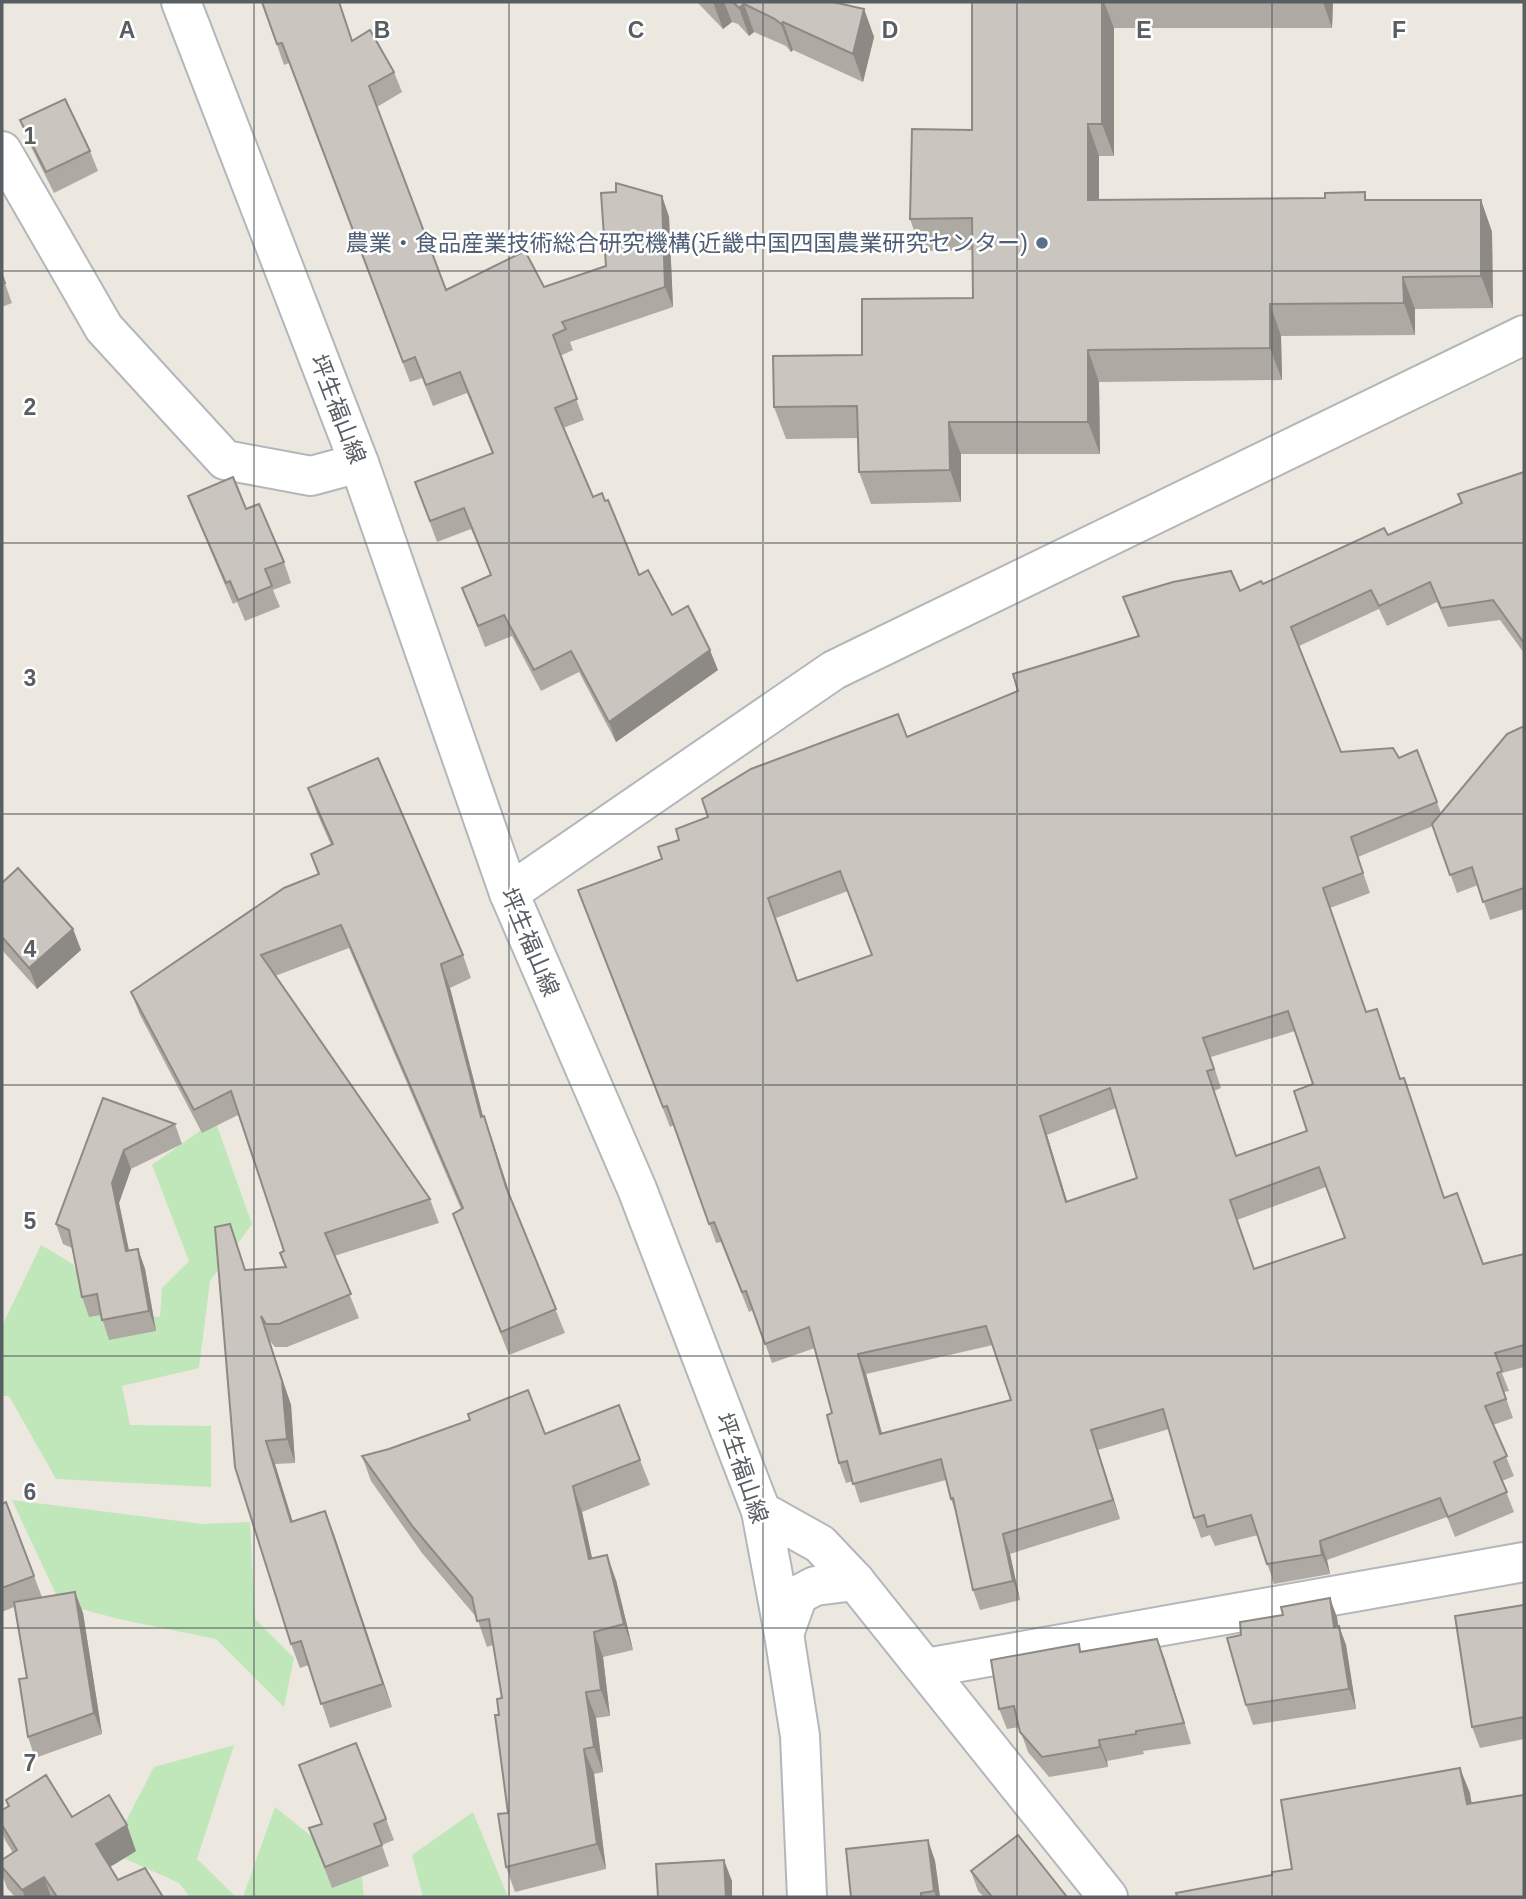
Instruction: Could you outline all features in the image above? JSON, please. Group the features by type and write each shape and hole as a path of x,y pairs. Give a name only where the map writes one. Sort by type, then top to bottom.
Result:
{"street":[{"name":"坪生福山線","path":"181,2 359,463 509,893 637,1189 761,1511 800,1736 807,1897"},
{"path":"2,151 104,328 225,460 311,476 359,463"},
{"path":"509,893 834,670 1524,335"},
{"path":"761,1511 820,1544 855,1581 1108,1897"},
{"path":"926,1668 1524,1562"},
{"path":"784,1634 798,1595 815,1586 855,1581"}],"green space":[{"path":"215,1120 252,1224 210,1281 199,1368 122,1386 130,1425 211,1426 211,1487 56,1479 9,1396 2,1396 2,1326 41,1245 73,1264 92,1312 160,1317 162,1288 189,1261 152,1165"},
{"path":"12,1500 203,1524 250,1522 255,1619 294,1658 284,1707 216,1639 118,1619 60,1603"},
{"path":"234,1745 197,1859 236,1897 190,1897 179,1883 110,1852 154,1767"},
{"path":"275,1807 362,1877 364,1897 243,1897"},
{"path":"473,1812 508,1897 423,1897 412,1855"}],"building":[{"path":"262,2 339,2 352,41 370,30 394,72 369,86 446,290 525,251 544,287 606,266 601,193 616,192 616,183 662,196 665,287 562,322 566,329 553,335 577,399 555,408 593,497 602,493 605,501 608,500 639,575 648,570 672,615 688,606 710,650 609,722 571,651 534,670 504,615 478,626 462,588 491,575 464,508 430,521 415,482 493,453 460,372 426,385 415,357 403,362 282,43 277,44"},
{"path":"733,2 833,2 864,9 853,54 783,22 781,24 744,4 739,8"},
{"path":"972,2 1102,2 1102,124 1088,124 1088,200 1325,198 1325,193 1365,192 1365,200 1481,200 1481,276 1403,277 1404,303 1270,304 1270,348 1088,350 1088,422 949,422 950,470 859,472 857,406 774,407 773,356 862,355 862,299 973,298 972,218 910,219 912,129 972,130"},
{"path":"65,99 90,151 46,172 20,120"},
{"path":"1524,472 1524,643 1493,600 1441,608 1430,582 1379,606 1371,590 1291,627 1341,752 1393,748 1399,758 1417,750 1437,802 1351,837 1363,873 1323,888 1366,1012 1377,1009 1400,1079 1404,1078 1444,1198 1457,1193 1483,1264 1524,1254 1524,1345 1495,1353 1502,1371 1497,1373 1506,1399 1485,1406 1507,1456 1494,1462 1507,1492 1448,1517 1440,1498 1320,1541 1322,1555 1267,1564 1251,1515 1207,1527 1204,1515 1194,1518 1163,1409 1091,1430 1113,1500 1003,1534 1013,1581 973,1590 953,1498 951,1499 941,1459 853,1484 847,1461 839,1463 827,1415 832,1413 809,1327 765,1344 746,1291 742,1292 714,1222 709,1224 667,1106 663,1107 578,890 662,859 658,847 679,840 676,829 708,817 702,799 751,769 898,714 907,737 1018,691 1013,674 1139,636 1123,597 1173,582 1231,571 1240,591 1261,581 1263,584 1384,528 1388,535 1462,503 1458,494","holes":["840,871 872,955 797,981 768,898","1288,1011 1313,1084 1294,1091 1307,1131 1236,1156 1207,1071 1214,1069 1203,1038","1110,1088 1137,1178 1066,1202 1040,1116","1319,1167 1345,1238 1254,1269 1230,1200","986,1326 1011,1400 880,1434 858,1354"]},
{"path":"233,477 246,509 259,504 284,562 265,569 272,586 238,600 230,581 226,583 188,496"},
{"path":"1524,726 1524,888 1483,902 1472,867 1450,875 1432,824 1507,734"},
{"path":"378,758 463,955 441,964 481,1117 484,1116 506,1187 556,1309 501,1332 453,1214 463,1208 341,925 261,955 430,1199 325,1233 351,1294 279,1324 266,1324 261,1316 282,1381 287,1439 266,1441 291,1522 325,1511 383,1684 321,1704 301,1641 291,1644 235,1467 215,1227 230,1224 245,1270 286,1267 280,1253 284,1251 231,1091 194,1110 131,992 284,888 319,874 311,854 333,844 308,788"},
{"path":"18,868 73,929 29,968 2,937 2,883"},
{"path":"103,1098 175,1124 124,1150 112,1183 126,1251 138,1249 149,1311 102,1320 97,1294 82,1297 69,1230 56,1224"},
{"path":"528,1390 545,1434 619,1405 640,1460 573,1486 589,1559 607,1555 624,1624 594,1632 601,1690 586,1692 594,1747 584,1749 597,1844 506,1867 498,1814 508,1813 495,1715 499,1715 497,1699 502,1698 489,1619 477,1621 472,1597 413,1527 362,1456 470,1420 468,1414"},
{"path":"6,1502 34,1576 2,1588 2,1504"},
{"path":"75,1592 94,1713 28,1737 19,1679 27,1678 14,1602"},
{"path":"1330,1598 1334,1627 1339,1626 1349,1689 1246,1705 1227,1638 1241,1635 1240,1622 1283,1615 1281,1607"},
{"path":"1524,1605 1524,1717 1472,1727 1455,1616"},
{"path":"1157,1639 1184,1723 1099,1740 1100,1747 1042,1757 1020,1732 1014,1706 999,1709 991,1660 1079,1644 1080,1652"},
{"path":"356,1743 386,1819 374,1824 382,1845 325,1867 309,1828 322,1824 299,1765"},
{"path":"1460,1768 1467,1804 1524,1795 1524,1897 1177,1897 1176,1893 1292,1869 1281,1800"},
{"path":"46,1775 72,1817 109,1795 127,1825 96,1844 118,1880 145,1868 163,1897 57,1897 44,1877 22,1890 2,1867 2,1860 17,1850 2,1825 2,1810 9,1806 6,1800"},
{"path":"1018,1835 1067,1897 992,1897 971,1871"},
{"path":"928,1840 934,1891 921,1893 921,1897 851,1897 846,1849"},
{"path":"724,1860 726,1897 658,1897 656,1864"}],"place":[{"name":"農業・食品産業技術総合研究機構(近畿中国四国農業研究センター)","path":"1042,243"}]}
